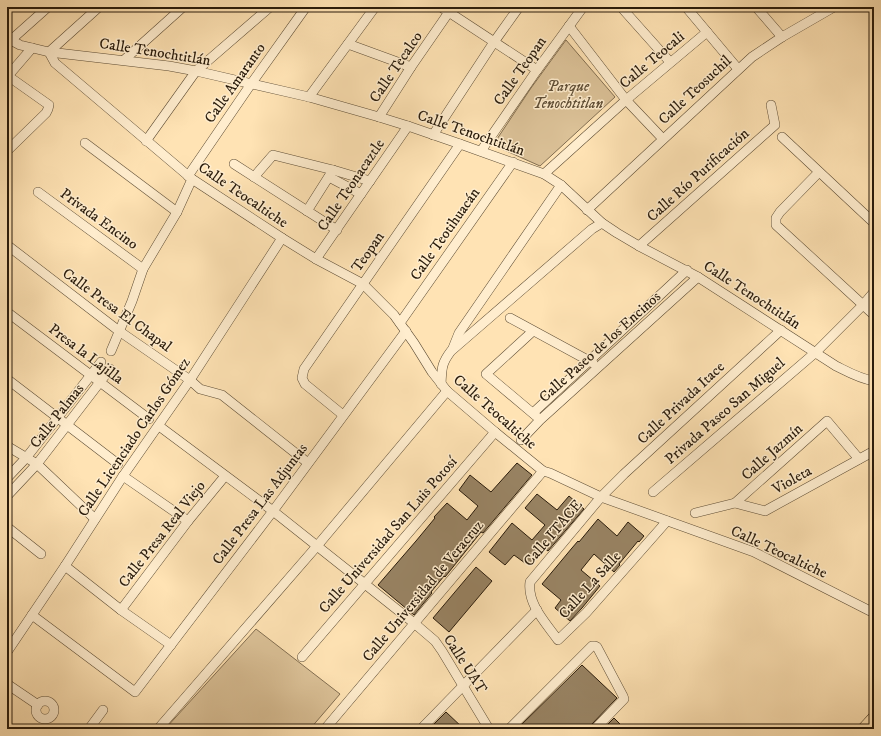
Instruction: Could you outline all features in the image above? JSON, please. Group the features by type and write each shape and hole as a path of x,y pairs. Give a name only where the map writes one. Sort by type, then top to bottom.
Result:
{"street":[{"path":"9,39 48,7"},
{"path":"49,52 99,7"},
{"path":"124,60 183,7"},
{"path":"146,141 196,70 270,7"},
{"name":"Calle Amaranto","path":"119,330 132,302 143,269 177,212 190,178 251,84 306,7"},
{"path":"310,97 375,7"},
{"path":"441,7 537,70"},
{"path":"433,134 519,7"},
{"name":"Calle Teopan","path":"481,151 583,7"},
{"path":"621,7 670,62"},
{"path":"686,7 738,69"},
{"path":"756,7 782,37"},
{"name":"Calle Teosuchil","path":"587,210 752,57 823,10 834,7"},
{"name":"Calle Tecalco","path":"379,117 449,12"},
{"path":"569,26 626,100 663,139"},
{"name":"Calle Teocali","path":"544,174 626,100 707,32"},
{"name":"Calle Tenochtitlán","path":"9,39 20,45 49,52 196,70 310,97 433,134 544,174 561,185 602,222 639,246 687,270 836,366 851,374 874,381"},
{"path":"348,44 411,67"},
{"path":"7,151 46,113 49,105 8,77 32,48"},
{"name":"Calle Teocaltiche","path":"49,52 55,63 190,178 316,259 364,284 394,315 444,388 543,471 601,497 754,552 874,613"},
{"name":"Calle Río Purificación","path":"639,246 775,125 771,105"},
{"name":"Calle Teonacaztle","path":"316,259 408,126"},
{"path":"782,137 874,224"},
{"path":"85,143 177,212"},
{"name":"Teopan","path":"343,415 305,384 302,378 304,369 460,144"},
{"path":"254,177 273,155 331,174 370,181"},
{"name":"Calle Teotihuacán","path":"400,323 513,162"},
{"path":"234,164 337,230"},
{"path":"819,172 780,212 776,218 776,225 874,315"},
{"path":"331,174 362,194"},
{"path":"307,211 331,174"},
{"path":"451,351 459,333 561,185"},
{"name":"Privada Encino","path":"38,192 143,269"},
{"path":"158,729 317,546 444,388 442,372 444,360 451,351 602,222"},
{"name":"Calle Licenciado Carlos Gómez","path":"7,652 123,476 190,380 282,238"},
{"name":"Calle Presa El Chapal","path":"7,245 119,330 190,380 200,389 222,395 308,463"},
{"name":"Calle Paseo de los Encinos","path":"533,413 687,270"},
{"name":"Calle Paseo de los Encinos","path":"521,440 540,420 698,277"},
{"path":"668,288 676,297"},
{"name":"Privada Paseo San Miguel","path":"653,492 816,352 874,292"},
{"name":"Presa la Lajilla","path":"7,312 149,419"},
{"path":"510,318 589,362 599,366"},
{"path":"111,351 119,330"},
{"name":"Calle Privada Itace","path":"601,497 781,330"},
{"name":"Calle Presa Las Adjuntas","path":"32,615 135,692 273,511 406,331"},
{"path":"533,331 486,374 540,420"},
{"name":"Calle Palmas","path":"7,478 26,458 101,362"},
{"name":"Calle Palmas","path":"7,496 36,464 110,369"},
{"path":"7,379 118,464"},
{"name":"Calle Jazmín","path":"735,503 827,421 859,459"},
{"name":"Calle UAT","path":"159,426 273,511 414,623 439,646 489,729"},
{"name":"Calle Universidad San Luis Potosí","path":"302,657 495,432"},
{"path":"7,446 36,464 95,519"},
{"name":"Violeta","path":"735,503 765,511 874,451"},
{"name":"Calle Universidad de Veracruz","path":"325,729 543,471"},
{"path":"123,476 188,521"},
{"name":"Calle Presa Real Viejo","path":"121,610 188,521 225,476"},
{"name":"Calle ITACE","path":"537,610 529,590 530,582 601,497"},
{"path":"695,513 735,503"},
{"name":"Calle La Salle","path":"537,610 558,640 586,613 667,521"},
{"path":"7,527 41,554"},
{"path":"65,566 121,610 171,645"},
{"path":"421,729 537,610"},
{"path":"509,729 592,646 595,646 597,647 624,698 595,729"},
{"path":"7,684 38,705"},
{"path":"89,729 103,710"}],"green space":[{"name":"Parque Tenochtitlan","path":"566,40 615,97 540,166 493,145 531,88"},
{"path":"256,629 340,694 310,729 165,729"}],"building":[{"path":"517,463 532,475 483,533 481,532 431,592 432,593 414,615 378,585 447,503 467,520 478,506 459,490 470,475 491,492"},
{"path":"537,494 557,510 569,496 584,509 548,551 544,548 531,564 527,560 525,563 514,555 505,565 489,552 512,523 532,540 545,525 525,508"},
{"path":"598,519 617,536 628,522 644,536 639,542 638,541 614,572 594,554 581,570 600,586 570,621 555,608 561,600 542,584"},
{"path":"476,567 492,581 449,632 433,618"},
{"path":"582,665 617,698 589,729 517,729"},
{"path":"446,712 464,729 429,729"},
{"path":"614,718 625,729 603,729"}]}
